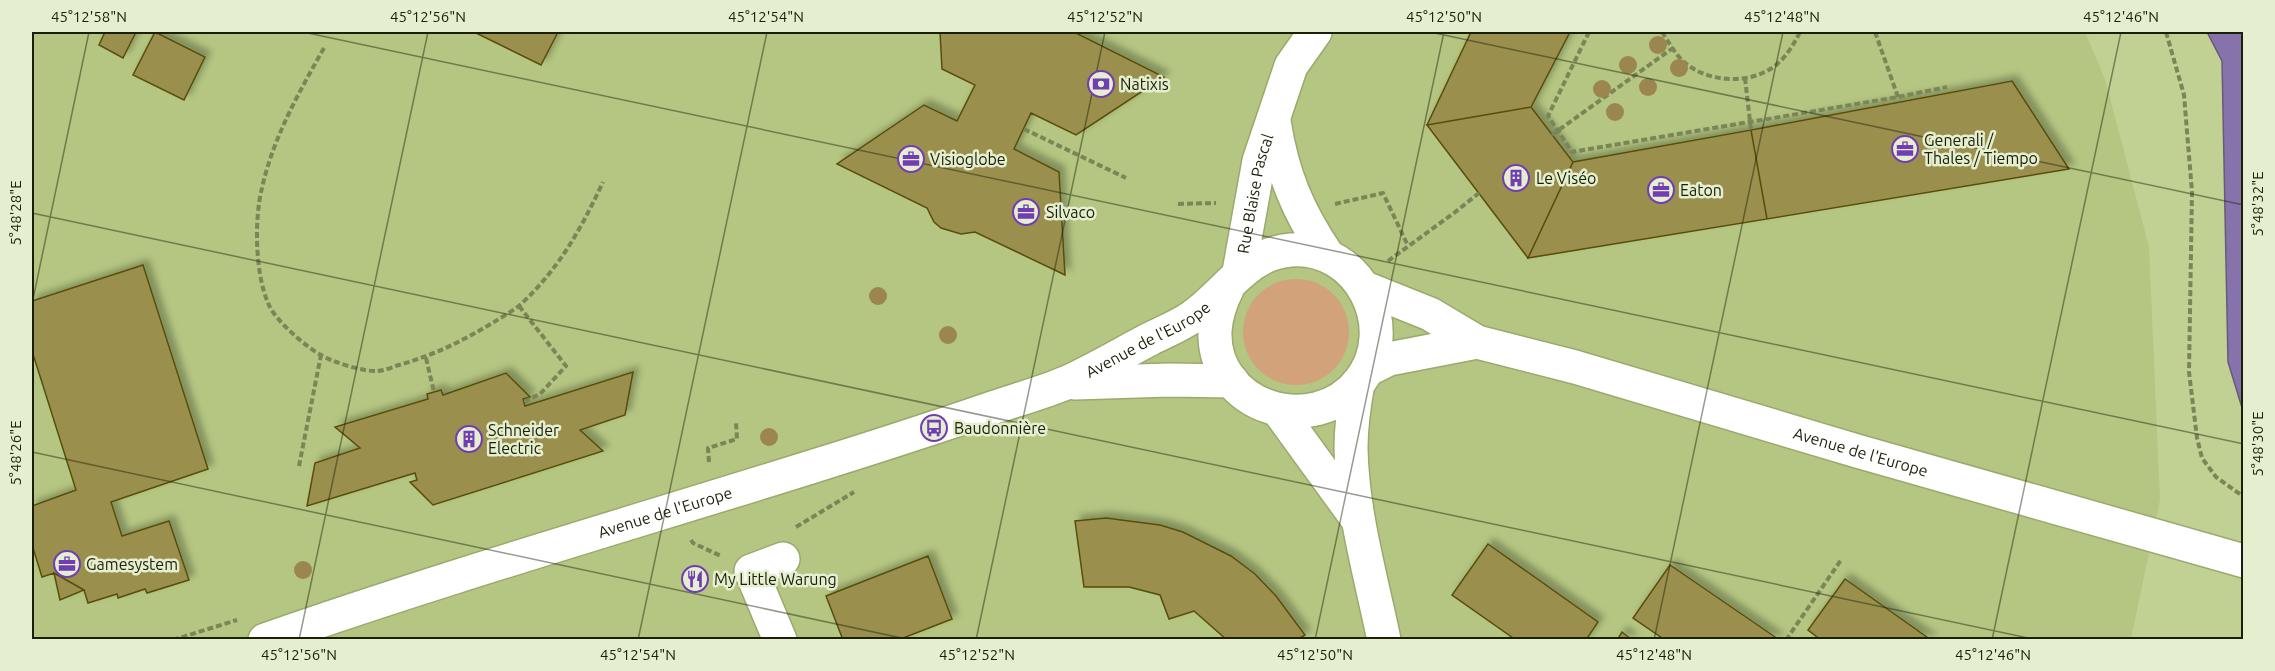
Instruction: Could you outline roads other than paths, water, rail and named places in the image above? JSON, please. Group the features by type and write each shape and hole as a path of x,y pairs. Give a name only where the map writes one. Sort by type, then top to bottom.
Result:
{"main road":[{"name":"Rue Blaise Pascal","path":"1233,279 1258,161 1291,66 1315,32"},
{"name":"Rue Blaise Pascal","path":"1273,116 1278,149 1293,196 1328,256"},
{"name":"Avenue de l'Europe","path":"265,639 386,598 934,428 1064,383 1191,318 1255,261 1272,253 1310,250 1328,256 1343,264 1365,288 1374,308 1377,329 1374,350 1362,377"},
{"name":"Avenue de l'Europe","path":"1233,279 1217,309 1214,335 1220,360 1232,381 1245,394 1261,404 1278,410 1300,412 1321,408 1341,398 1362,377 1389,359 1477,342"},
{"name":"Avenue de l'Europe","path":"1365,288 1430,314 1477,342 1575,367 1857,451 2244,561"},
{"path":"1362,377 1352,420 1351,450 1358,520 1384,639"},
{"name":"Avenue de l'Europe","path":"1064,383 1232,381"},
{"path":"1278,410 1358,520"},
{"path":"780,639 751,571 783,559"}],"place":[{"name":"Natixis","path":"1101,84"},
{"name":"Generali / Thales / Tiempo","path":"1905,149"},
{"name":"Visioglobe","path":"911,159"},
{"name":"Le Viséo","path":"1516,178"},
{"name":"Eaton","path":"1661,190"},
{"name":"Silvaco","path":"1026,212"},
{"name":"Baudonnière","path":"934,428"},
{"name":"Schneider Electric","path":"469,439"},
{"name":"Gamesystem","path":"67,564"},
{"name":"My Little Warung","path":"695,579"}]}
